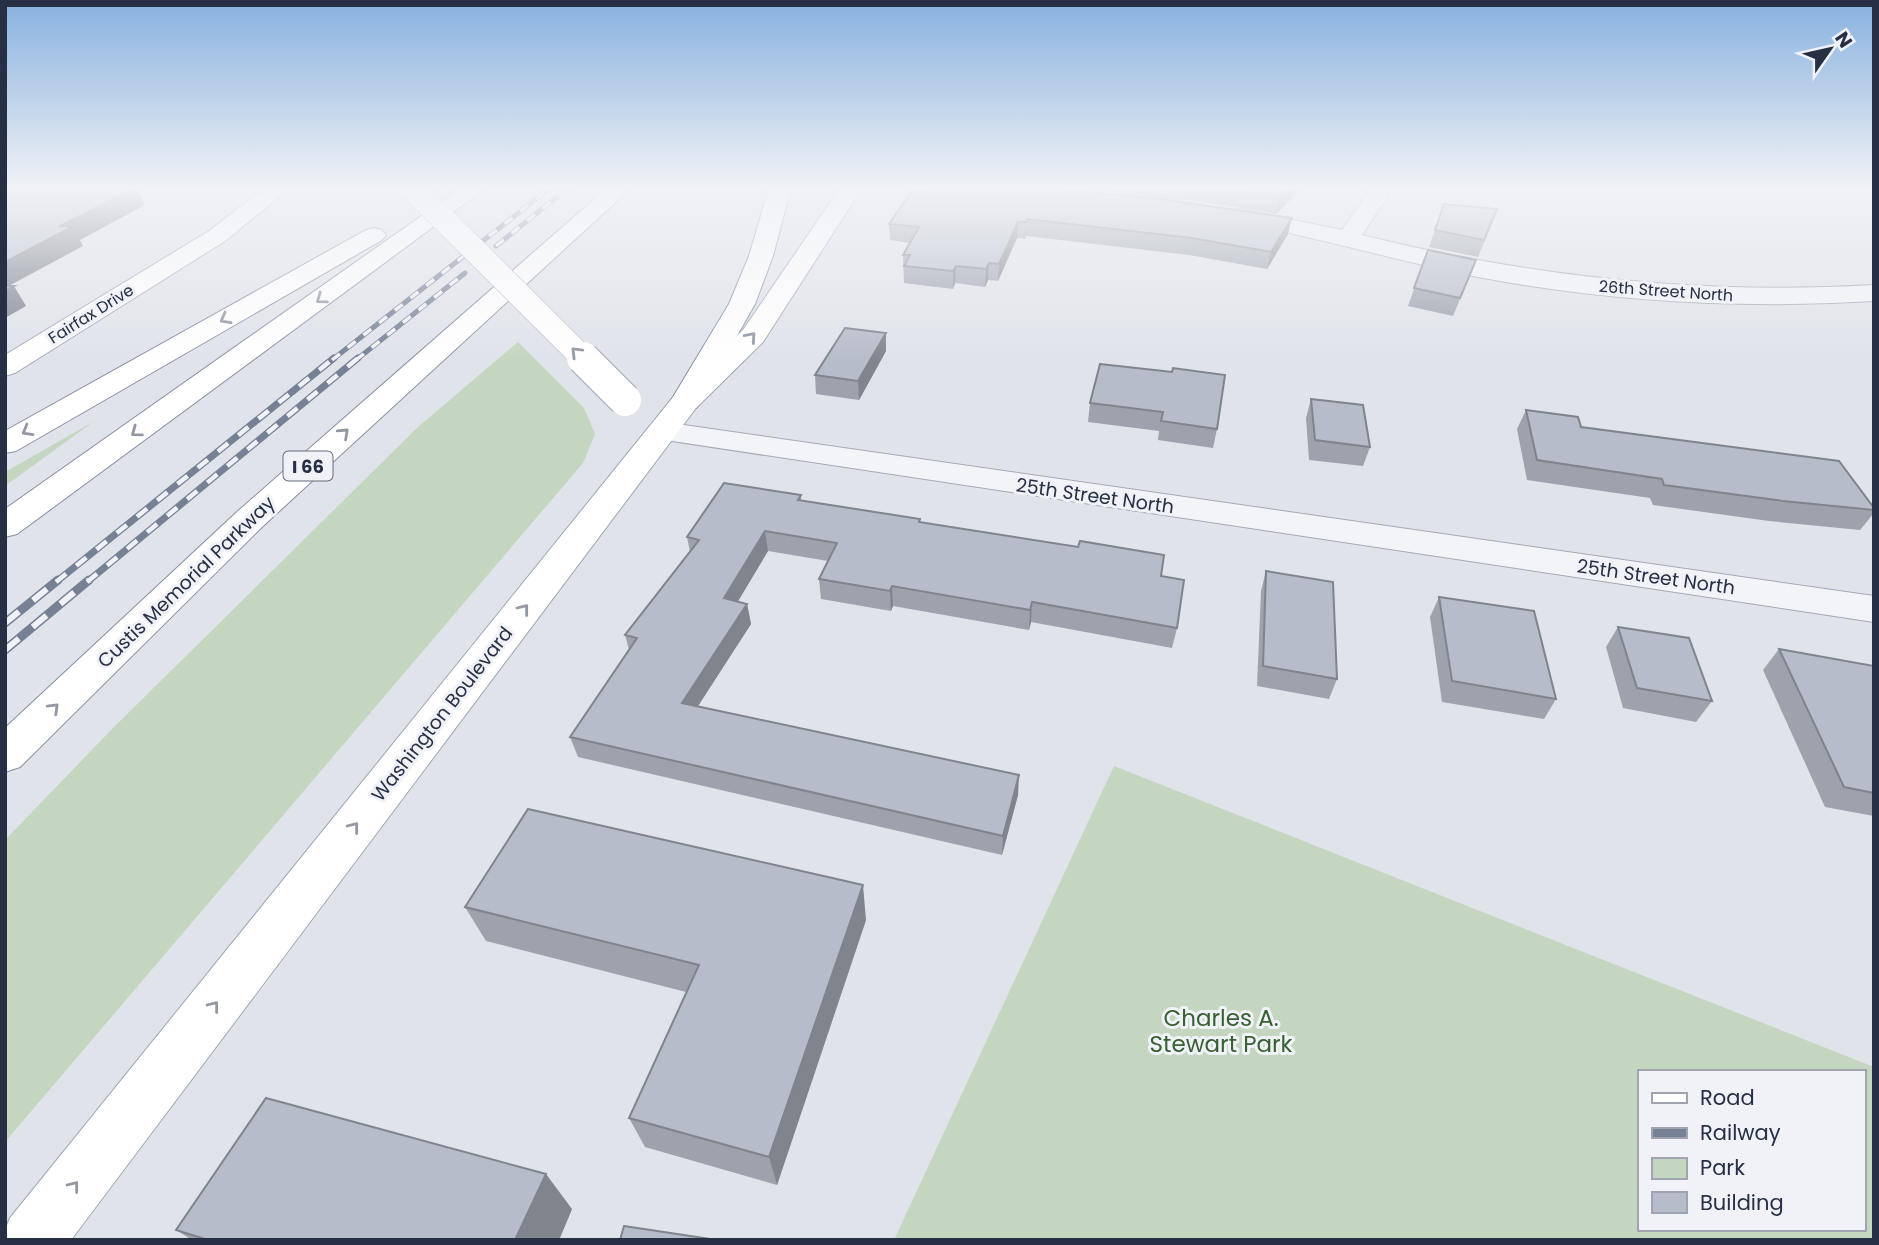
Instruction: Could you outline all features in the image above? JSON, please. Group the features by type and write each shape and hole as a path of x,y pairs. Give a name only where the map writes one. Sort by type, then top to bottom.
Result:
{"main road":[{"name":"Fairfax Drive","path":"5,367 201,246"},
{"path":"5,444 352,246"},
{"path":"5,526 394,246"},
{"name":"25th Street North","path":"470,246 640,416 674,417"},
{"name":"Custis Memorial Parkway","path":"5,755 260,510 555,246"},
{"path":"674,417 742,304 764,246"},
{"name":"Washington Boulevard","path":"32,1240 674,417 753,336 813,246"}],"street":[{"name":"26th Street North","path":"1378,246 1472,268 1589,286 1749,296 1874,293"},
{"name":"25th Street North","path":"674,417 1874,609"}],"green space":[{"path":"518,342 584,408 595,434 583,463 5,1142 5,840 113,728 418,427"},
{"path":"93,422 5,486 5,472"},
{"name":"Charles A. Stewart Park","path":"1114,766 1874,1067 1874,1240 894,1240"}],"building":[{"path":"5,246 35,246 5,262"},
{"path":"908,246 1007,246 999,264 989,263 986,269 956,266 953,271 904,266 910,255 903,255"},
{"path":"1238,246 1275,246 1271,252"},
{"path":"1428,250 1476,260 1460,298 1414,288"},
{"path":"845,328 886,333 858,381 815,375"},
{"path":"1100,364 1172,372 1173,368 1225,375 1217,429 1161,421 1163,412 1090,403"},
{"path":"1311,399 1363,405 1370,447 1315,440"},
{"path":"1526,410 1578,417 1581,427 1839,461 1874,510 1664,485 1662,479 1537,460"},
{"path":"724,483 801,495 798,500 920,519 919,522 1078,547 1080,541 1164,555 1161,576 1184,580 1177,628 1032,602 1030,610 892,586 890,591 819,579 837,543 765,531 724,598 747,604 682,703 1019,775 1003,836 570,737 637,638 625,635 699,540 687,537"},
{"path":"1266,571 1333,582 1337,679 1263,666"},
{"path":"1439,597 1534,611 1556,699 1452,681"},
{"path":"1618,627 1689,638 1712,701 1637,688"},
{"path":"1779,649 1874,666 1874,793 1844,787"},
{"path":"528,809 863,885 769,1157 629,1118 699,965 465,907"},
{"path":"266,1098 546,1174 515,1240 208,1240 176,1230"},
{"path":"624,1226 717,1240 620,1240"}],"railway":[{"path":"332,360 476,246"},
{"path":"356,360 465,273"},
{"path":"56,582 334,358"},
{"path":"87,582 358,358"},
{"path":"5,623 58,580"},
{"path":"5,650 89,580"}]}
